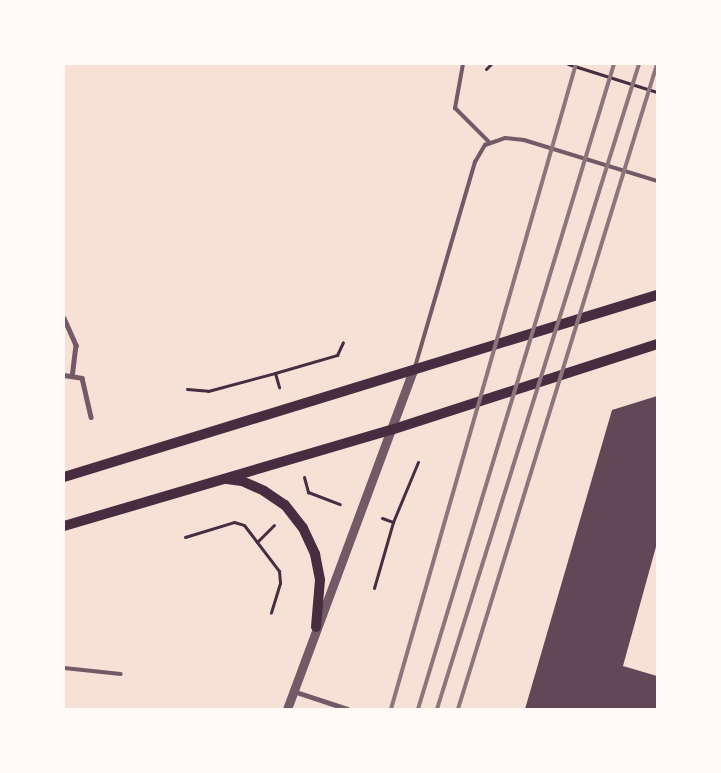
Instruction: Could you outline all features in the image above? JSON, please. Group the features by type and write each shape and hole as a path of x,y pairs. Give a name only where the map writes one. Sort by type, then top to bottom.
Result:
{"main road":[{"path":"64,477 657,295"},
{"path":"64,526 222,478 392,430 657,344"},
{"path":"222,478 242,481 264,490 284,505 303,528 315,554 320,580 316,627"}],"street":[{"path":"64,318 76,344 72,376"},
{"path":"287,709 413,371"},
{"path":"64,375 82,378 91,417"},
{"path":"293,691 346,709"}],"lane":[{"path":"463,64 455,108 489,142"},
{"path":"413,371 475,162 480,150 489,142 505,138 524,140 657,181"},
{"path":"64,668 121,674"}],"path":[{"path":"486,69 491,64"},
{"path":"568,64 657,92"},
{"path":"187,389 208,391 337,355 343,342"},
{"path":"374,588 393,522 418,462"},
{"path":"185,537 234,522 244,525 279,571 280,583 271,613"}],"building":[{"path":"657,396 657,543 623,666 657,676 657,709 525,709 612,410"}],"railway":[{"path":"391,709 576,64"},
{"path":"418,709 614,64"},
{"path":"437,709 639,64"},
{"path":"458,709 657,64"}]}
